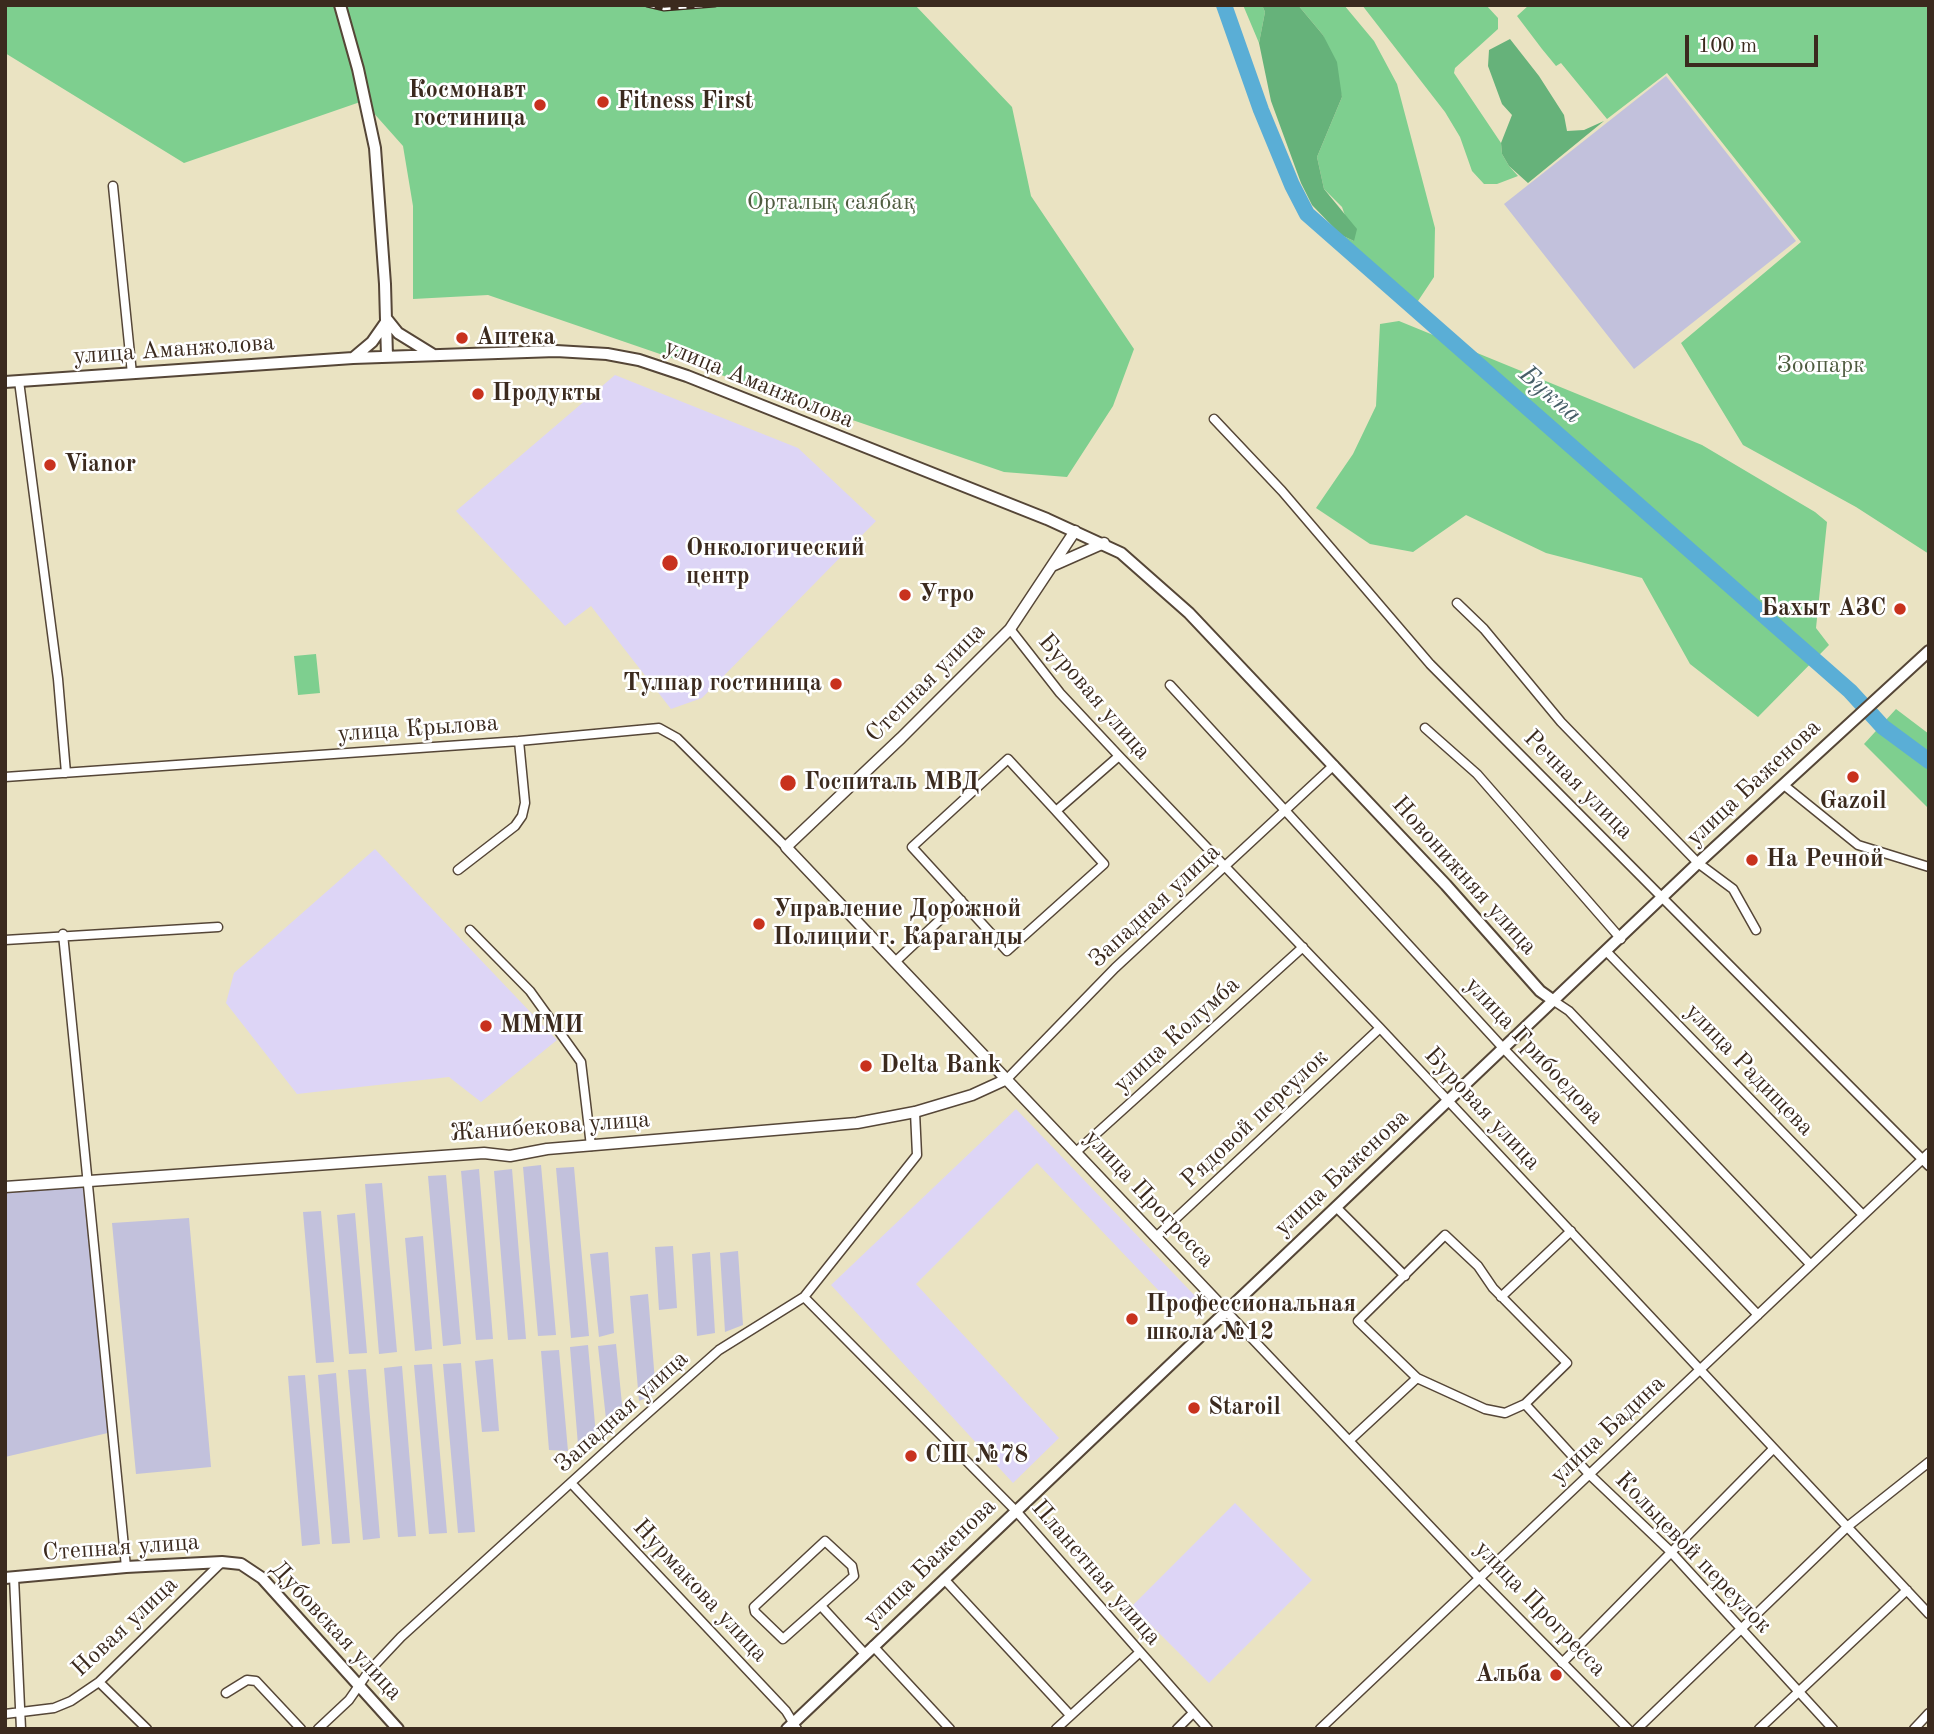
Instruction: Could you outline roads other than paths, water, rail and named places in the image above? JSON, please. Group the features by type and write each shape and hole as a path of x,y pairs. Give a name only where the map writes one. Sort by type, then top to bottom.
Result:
{"main road":[{"path":"340,5 358,69 375,148 387,357"},
{"path":"386,320 398,332 432,354"},
{"path":"353,358 372,342 386,320"},
{"name":"улица Аманжолова","path":"5,382 432,354 556,351 639,360 687,376 1076,531"},
{"name":"Новонижняя улица","path":"1076,531 1121,553 1189,613 1334,765 1540,991 1554,1001"},
{"name":"улица Баженова","path":"793,1727 869,1650 1621,939 1698,863 1929,651"},
{"name":"Степная улица","path":"9,1578 126,1567 222,1562 241,1564"},
{"name":"Дубовская улица","path":"241,1564 262,1578 398,1729"}],"street":[{"path":"113,186 132,374"},
{"path":"19,381 58,679 65,773"},
{"name":"Речная улица","path":"1214,419 1282,491 1430,664 1927,1159"},
{"name":"Степная улица","path":"786,847 1010,629 1076,531"},
{"path":"1051,566 1104,543"},
{"path":"1457,603 1484,629 1561,722 1698,863 1733,889 1756,930"},
{"name":"Буровая улица","path":"1010,629 1060,693 1380,1028 1929,1614"},
{"name":"улица Грибоедова","path":"1170,685 1504,1049 1758,1315"},
{"name":"улица Крылова","path":"5,777 519,741 651,728 667,730 786,847"},
{"path":"1425,728 1477,775 1621,939"},
{"path":"458,870 515,826 522,816 525,803 519,741"},
{"path":"1056,811 1119,756"},
{"path":"1008,760 1056,811 1104,864 1007,951 912,847 1008,760"},
{"name":"Западная улица","path":"1007,1079 1115,968 1334,765"},
{"path":"1785,786 1857,845 1929,867"},
{"name":"улица Прогресса","path":"786,847 1624,1728"},
{"path":"895,962 961,900"},
{"path":"5,940 63,934 218,927"},
{"path":"470,930 530,991 581,1062 591,1146"},
{"path":"63,934 126,1567"},
{"name":"улица Колумба","path":"1076,1152 1303,947"},
{"name":"улица Радищева","path":"1607,952 1863,1215"},
{"name":"Новонижняя улица","path":"1554,1001 1569,1011 1810,1264"},
{"name":"Рядовой переулок","path":"1156,1237 1380,1028"},
{"name":"Жанибекова улица","path":"5,1187 484,1153 510,1156 591,1146 857,1124 915,1112 972,1095 1007,1079"},
{"name":"Западная улица","path":"318,1729 349,1700 401,1637 719,1350 803,1297 917,1155 915,1112"},
{"name":"улица Бадина","path":"1320,1729 1810,1264 1927,1159"},
{"path":"1336,1207 1405,1276"},
{"path":"1501,1297 1571,1231"},
{"path":"1445,1235 1478,1266 1501,1297 1567,1363 1525,1404 1505,1413 1485,1409 1416,1378 1358,1321 1405,1276 1445,1235"},
{"name":"Планетная улица","path":"803,1297 1016,1511 1208,1729"},
{"path":"1350,1440 1416,1378"},
{"name":"Кольцевой переулок","path":"1525,1404 1589,1474 1670,1551 1833,1729"},
{"path":"1562,1663 1773,1449"},
{"path":"1637,1729 1847,1527 1929,1462"},
{"name":"Нурмакова улица","path":"571,1483 786,1711 793,1727"},
{"path":"825,1541 855,1573 822,1607 785,1640 754,1609 825,1541"},
{"name":"Новая улица","path":"5,1714 54,1708 71,1701 99,1682 222,1562"},
{"path":"9,1578 21,1729"},
{"path":"944,1579 1070,1715"},
{"path":"1759,1729 1797,1690 1907,1590"},
{"path":"822,1607 950,1729"},
{"path":"1056,1729 1140,1652"},
{"path":"226,1693 247,1680 256,1681 301,1729"},
{"path":"99,1682 147,1729"},
{"path":"1177,1729 1193,1713"},
{"path":"1914,1729 1929,1713"}],"waterway":[{"name":"Букпа","path":"1224,5 1261,110 1307,214 1850,691 1883,727 1929,761"}],"railway":[{"path":"647,5 664,9 715,5"}],"place":[{"name":"Fitness First","path":"603,102"},
{"name":"Космонавт гостиница","path":"540,105"},
{"name":"Аптека","path":"462,338"},
{"name":"Продукты","path":"478,394"},
{"name":"Vianor","path":"50,465"},
{"name":"Онкологический центр","path":"670,563"},
{"name":"Утро","path":"905,595"},
{"name":"Бахыт АЗС","path":"1900,609"},
{"name":"Тулпар гостиница","path":"836,684"},
{"name":"Gazoil","path":"1853,777"},
{"name":"Госпиталь МВД","path":"788,783"},
{"name":"На Речной","path":"1752,860"},
{"name":"Управление Дорожной Полиции г. Караганды","path":"759,924"},
{"name":"МММИ","path":"486,1026"},
{"name":"Delta Bank","path":"866,1066"},
{"name":"Профессиональная школа №12","path":"1132,1319"},
{"name":"Staroil","path":"1194,1408"},
{"name":"СШ №78","path":"911,1456"},
{"name":"Альба","path":"1556,1675"}],"park label":[{"name":"Орталық саябақ","path":"831,203"},
{"name":"Зоопарк","path":"1821,366"}]}
